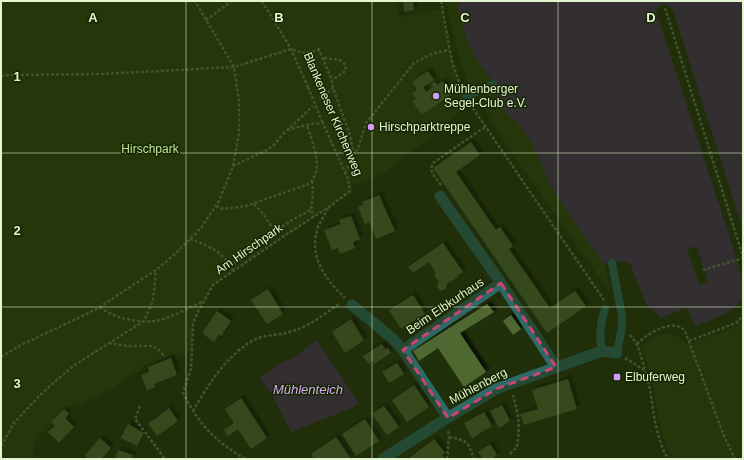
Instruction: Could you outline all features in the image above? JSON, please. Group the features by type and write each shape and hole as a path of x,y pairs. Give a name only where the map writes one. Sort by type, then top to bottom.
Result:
{"street":[{"name":"Beim Elbkurhaus","path":"442,193 556,367"},
{"name":"Beim Elbkurhaus","path":"403,350 501,283"},
{"path":"352,305 392,338 403,350 446,419"},
{"name":"Mühlenberg","path":"383,459 496,389 602,351 617,353"}],"lane":[{"path":"466,97 493,84"},
{"path":"612,263 621,306 622,328 617,353"},
{"path":"602,351 600,334 602,316 605,309"}],"path":[{"path":"1,357 18,346 100,307 156,270 175,254 201,228 220,201 233,166 239,133 239,102 234,68 195,1"},
{"path":"206,20 232,1"},
{"name":"Blankeneser Kirchenweg","path":"262,1 291,49 345,173 350,192 329,208 319,226 315,240 315,254 324,275 342,296"},
{"path":"441,1 449,50 461,88 485,127 599,292 605,302 605,309"},
{"path":"665,8 743,257 703,270"},
{"path":"1,76 102,74 234,68 291,49 303,53 319,49 324,58 350,134 353,151 345,173"},
{"path":"352,155 358,149 366,123 414,63 431,54 449,50"},
{"path":"324,58 340,60 345,64 346,70 332,80"},
{"path":"320,99 333,88"},
{"path":"233,166 273,146 313,106"},
{"path":"288,130 323,122"},
{"path":"216,206 223,209 254,204 305,186 312,181 317,170 316,156 307,125"},
{"path":"442,193 431,171 433,162 485,127"},
{"path":"312,181 314,194 311,210 314,217"},
{"path":"254,204 275,231"},
{"name":"Am Hirschpark","path":"245,459 227,448 208,432 193,412 183,393 192,369 193,323 213,285 290,232 329,208"},
{"path":"231,265 275,231 311,210"},
{"path":"190,239 217,251 231,265 233,271"},
{"path":"1,446 14,423 42,393 73,366 144,321 153,301 156,270"},
{"path":"100,307 106,312 118,317 144,321 156,321 205,301"},
{"path":"193,412 214,378 244,346 258,338 304,328 339,304"},
{"path":"689,341 736,323 743,316"},
{"path":"637,344 647,335 665,327 675,325 682,328 689,341 724,436 735,459"},
{"path":"622,328 632,336 637,344 645,371 657,433 668,459"},
{"path":"109,343 129,346 150,346 157,348 165,357"},
{"path":"617,353 645,371"},
{"path":"510,454 517,447 520,426 519,415 512,393"},
{"path":"140,406 135,419 165,459"},
{"path":"446,419 449,437 447,459"},
{"path":"449,437 464,440 468,444 474,459"}],"highlighted area":[{"path":"501,283 556,367 496,389 448,418 403,350"}],"green space":[{"name":"Hirschpark","path":"1,1 396,1 399,17 442,9 455,69 470,103 433,135 385,172 350,187 351,193 213,285 193,323 192,352 171,358 170,356 145,365 110,390 76,406 74,403 66,411 64,409 51,422 53,424 35,443 33,453 34,459 1,459"},
{"path":"446,1 457,1 460,18 478,62 492,80 473,89 461,65"},
{"path":"495,89 496,98 506,113 519,125 531,141 570,216 604,264 612,295 504,142 478,98"},
{"path":"743,320 743,459 673,459 659,421 650,375 641,348 658,335 669,333 681,338 687,344 734,327"}],"water":[{"path":"457,1 743,1 743,230 673,10 666,4 658,7 656,11 735,254 743,284 743,294 737,305 724,314 696,326 687,308 660,318 655,311 647,306 631,265 622,261 604,264 570,216 550,184 531,141 519,125 506,113 496,98 492,80 478,62 468,43 460,18"},
{"name":"Mühlenteich","path":"316,340 359,403 349,409 291,432 273,396 260,378 277,365 297,356"}],"pier":[{"path":"697,246 708,282 700,286 687,249"}],"building":[{"path":"403,1 413,1 414,10 404,12"},
{"name":"Mühlenberger Segel-Club e.V.","path":"428,71 434,80 423,87 426,92 433,87 431,84 435,82 437,85 443,81 452,94 422,115 412,101 416,99 412,93 417,90 413,84 414,80"},
{"path":"471,142 480,155 456,172 496,230 500,227 513,246 509,249 550,308 575,291 586,306 547,333 433,168"},
{"path":"379,195 395,231 376,239 369,222 365,224 358,207 363,205 362,202"},
{"path":"351,216 360,239 353,242 355,248 340,254 338,248 332,250 324,230 341,224 339,220"},
{"path":"443,243 463,272 447,284 446,289 441,291 437,287 439,282 434,275 436,273 429,262 413,273 408,267"},
{"path":"268,289 283,314 267,324 251,300"},
{"path":"413,295 425,314 401,329 389,310"},
{"path":"487,304 494,312 460,333 486,372 464,387 438,348 419,361 413,351"},
{"path":"217,311 231,321 221,336 219,334 214,342 202,333"},
{"path":"511,315 521,329 513,335 503,321"},
{"path":"351,319 364,340 345,353 332,332"},
{"path":"382,344 385,349 388,348 391,353 374,364 372,361 368,364 363,356"},
{"path":"171,358 177,375 154,384 155,387 147,390 141,375 149,372 148,367"},
{"path":"397,363 404,374 389,383 382,372"},
{"path":"568,379 577,409 524,425 520,414 538,409 532,390"},
{"path":"414,385 429,407 407,422 392,400"},
{"path":"241,398 267,438 251,449 238,429 228,436 224,430 234,423 225,409"},
{"path":"502,405 510,421 499,428 490,411"},
{"path":"384,406 399,427 387,435 372,414"},
{"path":"169,408 178,421 157,436 148,424"},
{"path":"64,409 69,414 65,418 74,427 59,443 48,432 55,426 51,422"},
{"path":"484,412 492,426 472,438 464,423"},
{"path":"365,419 379,441 356,456 342,434"},
{"path":"128,424 144,433 137,446 121,438"},
{"path":"336,437 351,459 314,459 311,454"},
{"path":"100,438 111,448 101,459 89,459 85,455"},
{"path":"434,439 445,453 442,455 445,459 408,459"},
{"path":"490,444 497,455 491,459 483,459 478,452"},
{"path":"118,450 133,455 131,459 115,459"}],"place":[{"name":"Mühlenberger Segel-Club e.V.","path":"436,96"},
{"name":"Hirschparktreppe","path":"371,127"},
{"name":"Elbuferweg","path":"617,377"}]}
